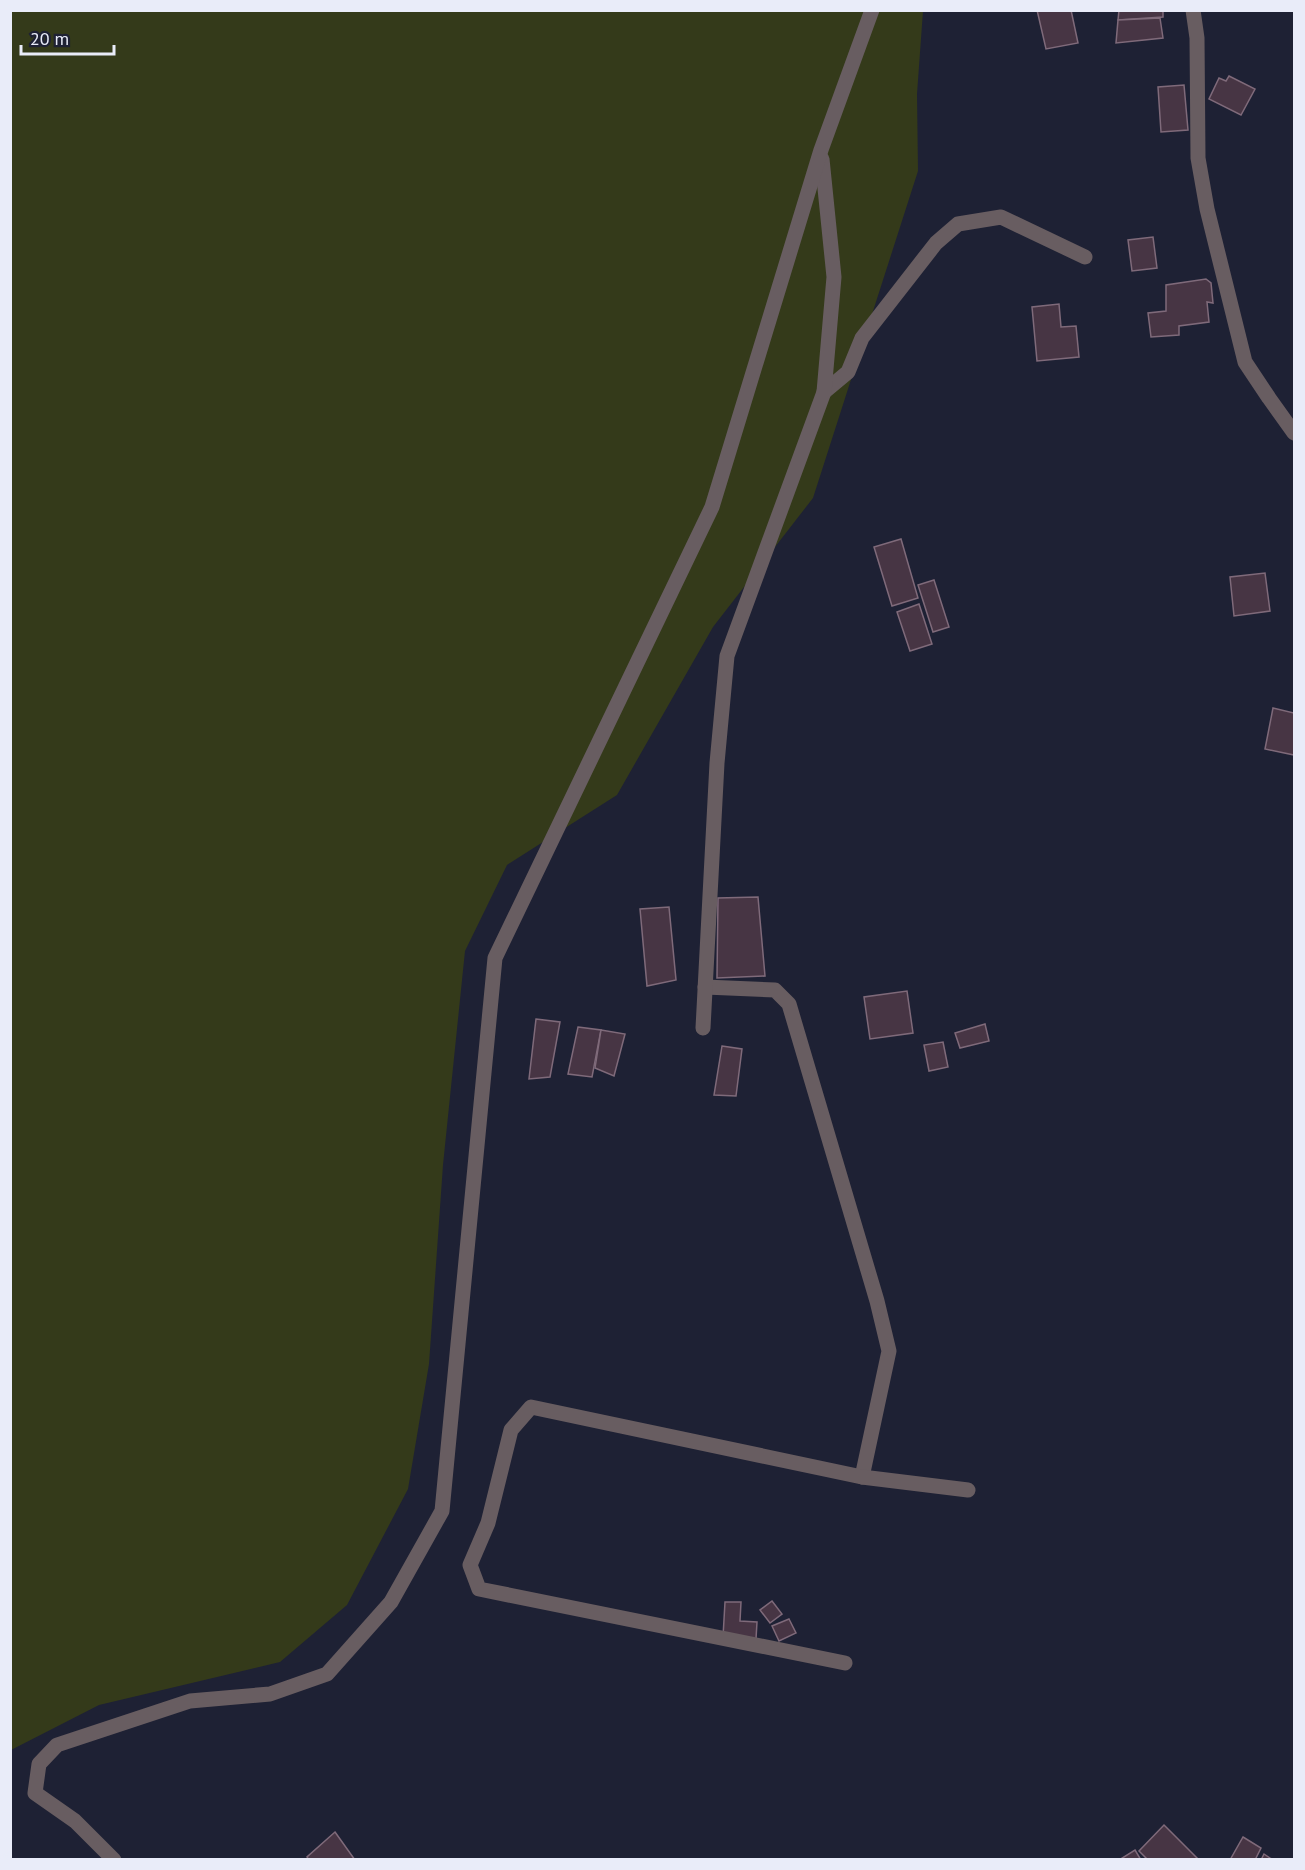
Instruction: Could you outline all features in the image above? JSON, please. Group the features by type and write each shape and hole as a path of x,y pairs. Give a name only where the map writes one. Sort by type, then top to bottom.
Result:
{"street":[{"path":"114,1860 75,1821 35,1793 39,1764 57,1745 190,1701 270,1694 327,1674 391,1602 442,1511 495,958 712,507 821,150 872,10"},
{"path":"1193,10 1197,38 1198,158 1207,209 1245,362 1294,433"},
{"path":"703,1028 717,763 727,656 824,392 834,278 821,150"},
{"path":"824,392 848,372 862,338 936,243 958,224 1001,217 1085,257"},
{"path":"705,987 775,990 789,1004 877,1301 889,1351 862,1477"},
{"path":"845,1663 479,1589 470,1565 488,1523 512,1430 531,1407 862,1477 968,1490"}],"green space":[{"path":"11,11 923,11 917,94 918,171 813,498 713,627 617,795 507,865 465,951 443,1165 429,1364 408,1489 347,1605 280,1662 99,1705 11,1750"}],"building":[{"path":"1037,10 1071,10 1078,43 1046,49"},
{"path":"1119,10 1163,10 1163,17 1118,20"},
{"path":"1160,18 1163,38 1116,43 1118,20"},
{"path":"1229,76 1255,89 1241,115 1209,99 1219,78 1226,81"},
{"path":"1184,85 1188,130 1161,132 1158,87"},
{"path":"1153,237 1157,268 1132,271 1128,240"},
{"path":"1206,279 1211,283 1213,303 1207,302 1209,322 1179,326 1179,335 1151,337 1148,313 1166,311 1166,285"},
{"path":"1059,304 1061,327 1076,326 1079,357 1037,361 1032,307"},
{"path":"901,539 918,598 892,606 874,547"},
{"path":"1265,573 1270,611 1234,616 1230,577"},
{"path":"934,580 949,627 933,632 918,585"},
{"path":"919,604 932,644 910,651 897,612"},
{"path":"1273,708 1294,713 1294,755 1265,749"},
{"path":"758,897 765,976 717,978 718,898"},
{"path":"669,907 676,980 647,986 640,909"},
{"path":"907,991 913,1033 870,1039 864,997"},
{"path":"536,1019 560,1022 550,1077 529,1079"},
{"path":"985,1024 989,1041 960,1048 955,1033"},
{"path":"578,1027 601,1030 592,1077 568,1074"},
{"path":"601,1030 625,1034 614,1076 595,1068"},
{"path":"943,1042 948,1067 929,1071 924,1045"},
{"path":"722,1046 742,1049 736,1096 714,1095"},
{"path":"772,1601 782,1614 770,1623 760,1610"},
{"path":"725,1602 741,1602 740,1621 757,1622 756,1639 723,1637"},
{"path":"789,1619 796,1633 779,1641 772,1626"},
{"path":"1164,1825 1199,1860 1148,1860 1139,1851"},
{"path":"335,1832 355,1860 309,1860 307,1857"},
{"path":"1243,1837 1261,1848 1255,1860 1230,1860"},
{"path":"1135,1850 1141,1860 1119,1860"},
{"path":"1264,1854 1273,1860 1261,1860"}]}
